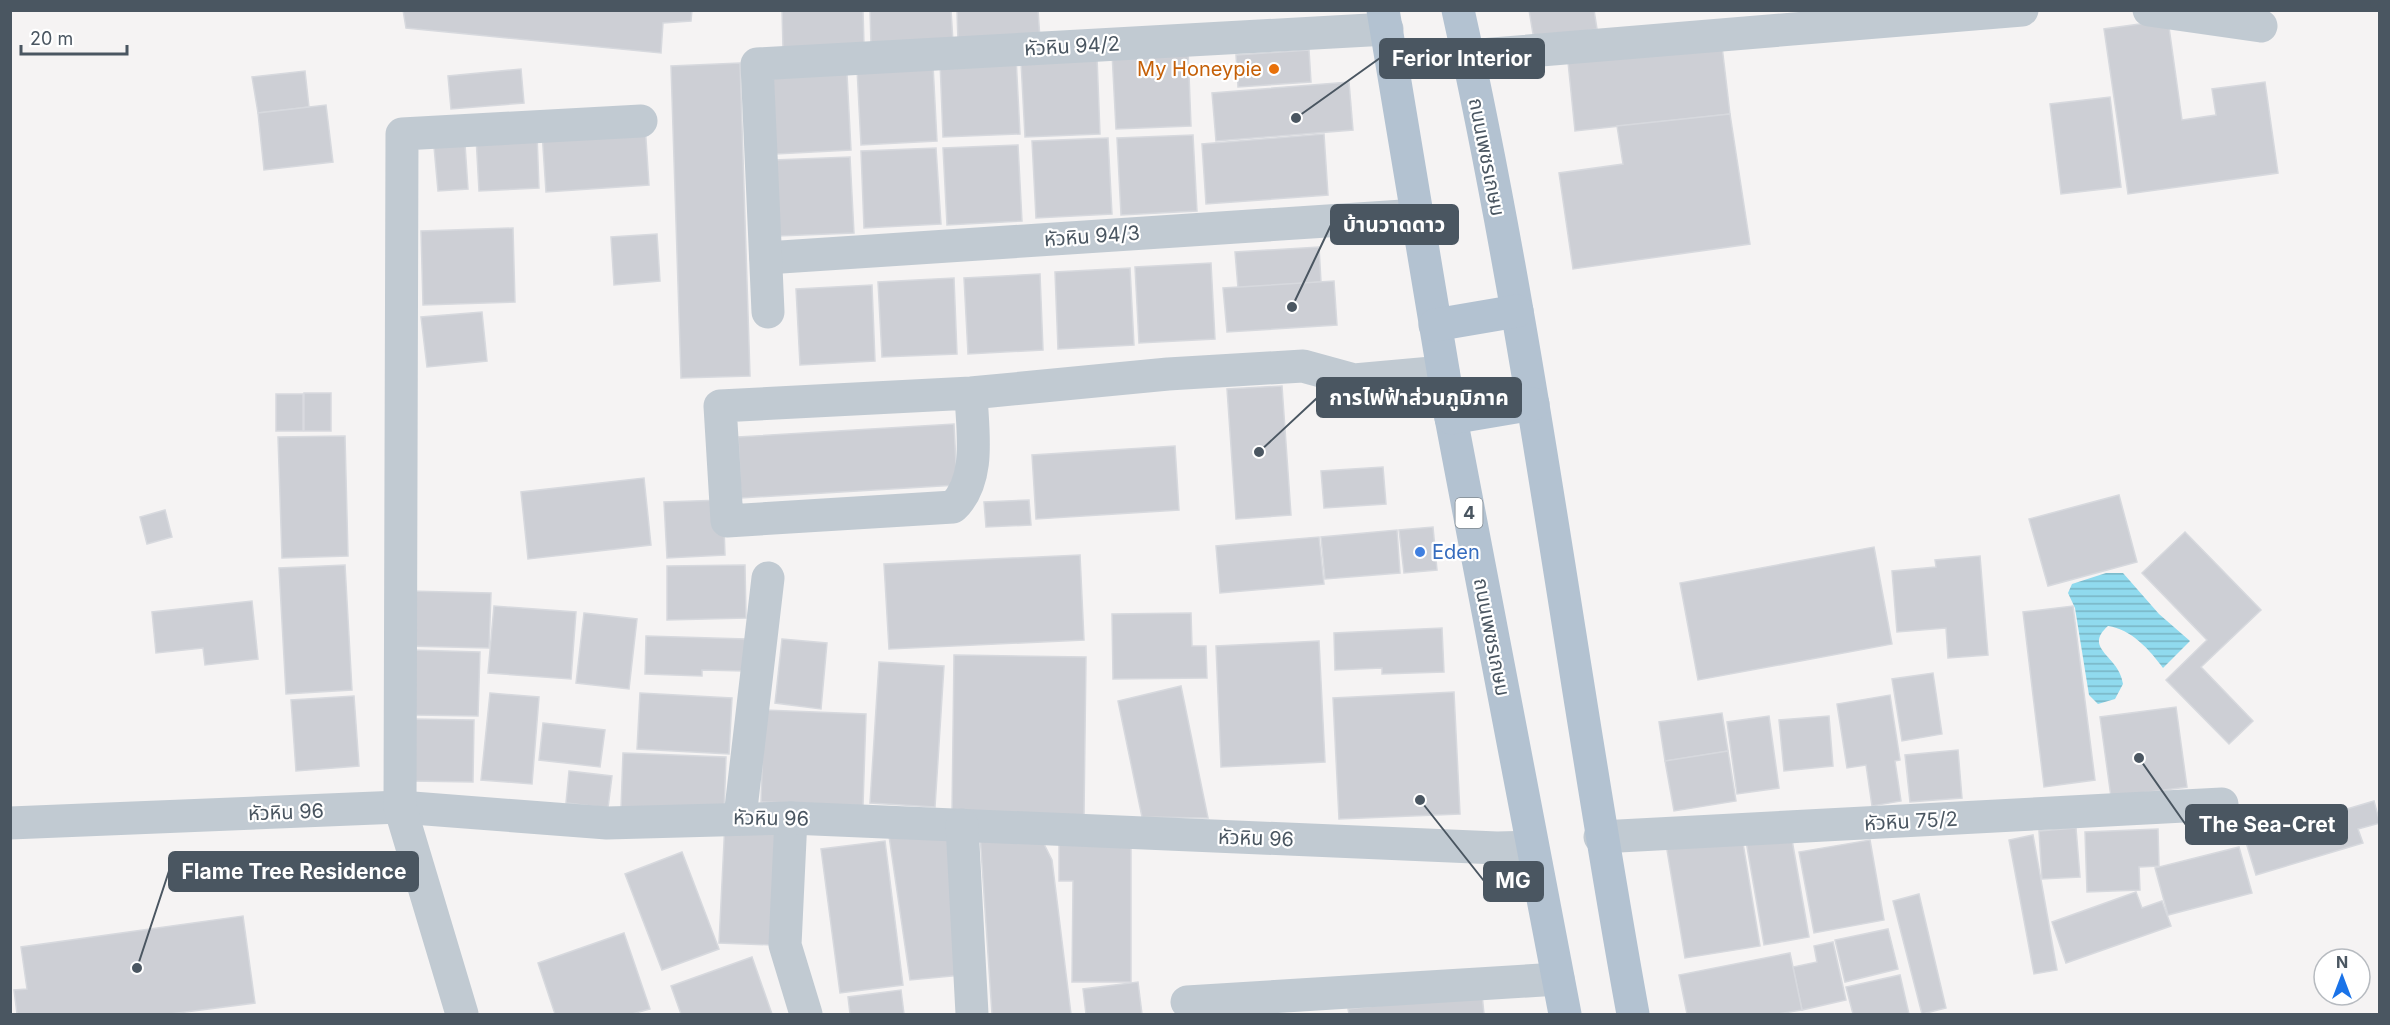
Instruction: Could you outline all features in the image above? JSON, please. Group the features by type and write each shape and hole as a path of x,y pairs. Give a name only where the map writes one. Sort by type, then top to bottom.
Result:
{"main road":[{"name":"ถนนเพชรเกษม","path":"1458,10 1517,311 1600,837 1633,1014"},
{"name":"ถนนเพชรเกษม","path":"1385,20 1451,418 1565,1014"},
{"path":"1435,325 1517,311"},
{"path":"1451,418 1533,404"}],"street":[{"path":"1468,56 2022,10"},
{"path":"2149,10 2261,26"},
{"name":"หัวหิน 94/2","path":"766,258 757,64 1385,20"},
{"path":"462,1014 400,807 402,134 641,121"},
{"name":"หัวหิน 94/3","path":"766,258 1418,215"},
{"path":"766,258 768,312"},
{"path":"971,393 972,470 962,498 953,507 727,521 720,406 971,393 1168,374 1303,366 1353,380 1443,372"},
{"path":"740,817 768,578"},
{"name":"หัวหิน 75/2","path":"1600,837 2222,804"},
{"name":"หัวหิน 96","path":"10,823 400,807 607,823 740,817 791,818 1497,848 1532,846"},
{"path":"791,818 785,945 806,1014"},
{"path":"962,825 972,1014"},
{"path":"1187,1002 1558,979"}],"water":[{"path":"2106,573 2123,573 2159,614 2190,641 2163,668 2152,654 2132,636 2108,626 2101,634 2099,641 2116,666 2123,684 2115,699 2098,704 2089,695 2075,608 2068,593 2072,584"}],"building":[{"path":"403,10 692,10 691,21 663,23 661,53 406,28"},
{"path":"782,10 863,10 864,45 783,48"},
{"path":"870,10 951,10 953,42 871,45"},
{"path":"957,10 1038,10 1040,39 958,42"},
{"path":"1529,10 1594,10 1597,29 1534,40"},
{"path":"2168,20 2182,120 2216,115 2212,89 2265,82 2278,173 2128,194 2104,29"},
{"path":"1722,46 1730,114 1575,131 1568,62"},
{"path":"1188,49 1191,126 1116,129 1112,53"},
{"name":"My Honeypie","path":"1309,50 1311,82 1238,87 1236,55"},
{"path":"1016,57 1020,134 943,137 940,62"},
{"path":"1097,57 1100,134 1025,137 1021,62"},
{"path":"740,63 750,376 681,378 671,66"},
{"path":"933,65 937,141 861,145 857,69"},
{"path":"521,69 524,103 451,109 448,76"},
{"path":"305,71 309,107 258,113 252,77"},
{"path":"847,74 851,150 776,154 772,77"},
{"path":"1349,82 1353,130 1216,141 1212,93"},
{"path":"2110,97 2121,187 2061,194 2050,104"},
{"path":"326,105 333,162 264,170 258,113"},
{"path":"1730,114 1750,244 1573,269 1559,173 1623,164 1617,126"},
{"path":"645,124 649,185 546,192 542,132"},
{"path":"537,134 539,188 479,191 476,137"},
{"path":"1324,134 1328,195 1206,204 1202,144"},
{"path":"1193,135 1197,211 1121,215 1117,138"},
{"path":"1108,138 1112,214 1036,218 1032,141"},
{"path":"465,144 468,189 438,191 434,147"},
{"path":"1018,145 1022,221 947,225 943,148"},
{"path":"936,148 941,224 864,228 861,151"},
{"path":"850,157 854,233 778,236 774,160"},
{"path":"513,228 515,302 423,305 421,231"},
{"path":"657,234 660,281 614,285 611,237"},
{"path":"1319,247 1321,282 1238,288 1235,252"},
{"path":"1211,263 1215,339 1139,343 1135,267"},
{"path":"1130,268 1134,345 1058,349 1055,272"},
{"path":"1040,274 1043,350 968,354 964,278"},
{"path":"954,278 957,354 882,357 878,282"},
{"path":"1334,281 1337,325 1227,332 1223,288"},
{"path":"872,285 875,361 800,365 796,289"},
{"path":"482,312 487,361 427,367 421,317"},
{"path":"1282,386 1291,515 1236,519 1227,389"},
{"path":"304,393 331,393 331,431 304,431"},
{"path":"276,394 303,394 303,431 276,431"},
{"path":"954,424 957,485 741,498 738,437"},
{"path":"345,436 348,556 282,558 278,437"},
{"path":"1175,446 1179,510 1036,519 1032,455"},
{"path":"1383,467 1386,504 1324,508 1321,471"},
{"path":"644,478 651,545 528,559 521,492"},
{"path":"2119,495 2137,562 2048,586 2029,519"},
{"path":"723,500 725,555 667,558 664,502"},
{"path":"1029,500 1031,525 986,527 984,502"},
{"path":"165,510 172,537 147,544 140,517"},
{"path":"1433,527 1437,570 1404,573 1399,530"},
{"path":"1397,530 1400,573 1325,579 1321,537"},
{"path":"2185,532 2261,610 2201,667 2253,721 2229,744 2166,680 2207,640 2142,573"},
{"path":"1319,537 1324,584 1220,593 1216,546"},
{"path":"1874,547 1892,644 1698,680 1680,583"},
{"path":"1080,555 1084,640 889,649 884,564"},
{"path":"1980,556 1988,655 1948,658 1946,628 1897,632 1892,571 1936,567 1935,560"},
{"path":"345,565 352,690 286,694 279,568"},
{"path":"745,565 746,618 667,620 667,566"},
{"path":"408,591 491,593 489,648 406,646"},
{"path":"252,601 258,659 205,665 203,648 156,653 152,612"},
{"path":"494,606 576,612 571,679 488,673"},
{"path":"2073,606 2095,780 2044,787 2023,612"},
{"path":"584,613 637,619 629,689 576,683"},
{"path":"1191,613 1192,646 1206,646 1207,678 1113,679 1112,614"},
{"path":"1442,628 1444,672 1382,674 1382,668 1335,670 1334,633"},
{"path":"646,636 746,639 744,671 702,670 702,676 645,674"},
{"path":"782,639 827,643 821,709 775,703"},
{"path":"1319,641 1325,762 1221,767 1216,646"},
{"path":"410,650 480,652 478,716 416,715"},
{"path":"954,655 1086,657 1084,815 952,814"},
{"path":"879,662 944,666 935,807 870,803"},
{"path":"1933,673 1942,734 1902,741 1892,679"},
{"path":"1181,686 1208,818 1142,817 1118,701"},
{"path":"1454,692 1460,814 1339,819 1333,698"},
{"path":"490,693 539,697 532,784 481,780"},
{"path":"640,693 732,698 729,754 637,749"},
{"path":"1890,695 1900,760 1895,761 1901,801 1872,806 1866,765 1847,768 1837,704"},
{"path":"354,696 359,766 296,771 291,700"},
{"path":"2176,707 2187,787 2111,797 2100,717"},
{"path":"764,710 866,714 863,806 761,802"},
{"path":"1722,713 1728,751 1665,761 1659,722"},
{"path":"1769,716 1779,788 1737,794 1727,722"},
{"path":"1829,716 1833,766 1784,771 1779,720"},
{"path":"412,719 474,720 473,782 410,781"},
{"path":"543,723 605,730 600,767 539,760"},
{"path":"1958,750 1962,798 1910,802 1905,755"},
{"path":"1728,751 1736,801 1674,811 1665,761"},
{"path":"623,753 726,757 724,813 621,809"},
{"path":"569,771 612,776 608,808 566,803"},
{"path":"2374,801 2380,823 2358,829 2363,843 2256,875 2245,839"},
{"path":"725,822 778,824 772,945 719,943"},
{"path":"2076,828 2080,877 2042,879 2039,831"},
{"path":"2158,829 2159,866 2139,867 2140,890 2087,892 2085,832"},
{"path":"1741,831 1760,946 1685,958 1666,844"},
{"path":"980,834 1039,834 1052,860 1071,1014 992,1014"},
{"path":"1791,834 1809,937 1764,945 1746,841"},
{"path":"2033,835 2057,970 2034,974 2009,840"},
{"path":"889,836 949,838 962,975 910,980"},
{"path":"1059,837 1131,837 1131,982 1072,982 1073,881 1059,881"},
{"path":"1870,840 1884,920 1814,933 1799,852"},
{"path":"885,841 903,985 840,993 821,849"},
{"path":"2239,847 2252,893 2168,915 2155,868"},
{"path":"682,852 719,949 662,970 625,874"},
{"path":"2136,892 2142,908 2162,901 2171,926 2066,963 2052,922"},
{"path":"1919,894 1946,1008 1922,1014 1893,901"},
{"path":"243,916 255,1003 170,1014 17,1014 14,990 27,989 21,947"},
{"path":"1888,929 1898,969 1845,982 1835,940"},
{"path":"624,933 650,1009 632,1014 555,1014 538,963"},
{"path":"1833,942 1846,1000 1802,1010 1793,967 1817,962 1814,946"},
{"path":"1790,953 1802,1010 1778,1014 1687,1014 1679,975"},
{"path":"752,957 772,1014 681,1014 671,986"},
{"path":"1900,975 1909,1014 1853,1014 1846,987"},
{"path":"1138,982 1142,1014 1086,1014 1083,989"},
{"path":"901,990 904,1014 850,1014 848,997"},
{"path":"1482,994 1484,1014 1349,1014 1348,1009"}],"place":[{"name":"My Honeypie","path":"1274,69"},
{"name":"Ferior Interior","path":"1296,118"},
{"name":"บ้านวาดดาว","path":"1292,307"},
{"name":"การไฟฟ้าส่วนภูมิภาค","path":"1259,452"},
{"name":"Eden","path":"1420,552"},
{"name":"The Sea-Cret","path":"2139,758"},
{"name":"MG","path":"1420,800"},
{"name":"Flame Tree Residence","path":"137,968"}]}
